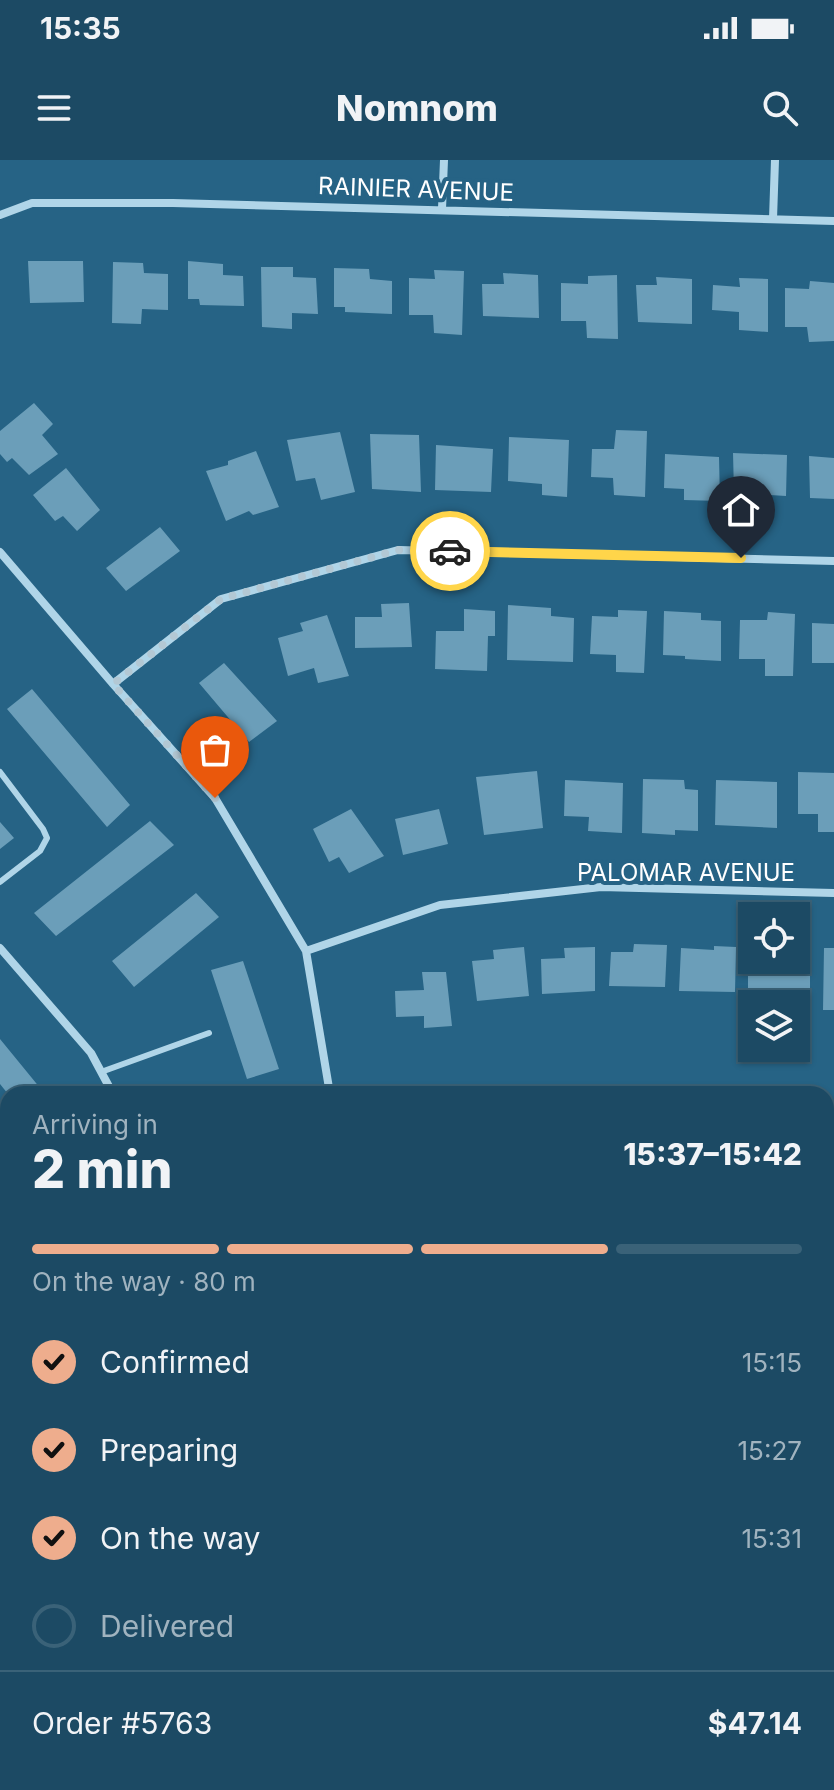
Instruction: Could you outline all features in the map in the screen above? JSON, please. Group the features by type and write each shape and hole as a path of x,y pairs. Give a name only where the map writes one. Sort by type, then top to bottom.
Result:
{"street":[{"path":"442,209 444,160"},
{"path":"773,219 775,160"},
{"name":"RAINIER AVENUE","path":"0,215 32,203 173,203 834,221"},
{"path":"113,684 221,599 398,550 834,561"},
{"path":"0,552 215,798 306,951 329,1086"},
{"name":"PALOMAR AVENUE","path":"306,951 440,905 455,903 601,887 834,893"},
{"path":"0,948 91,1053 109,1086"}],"lane":[{"path":"0,772 47,838 40,851 0,882"},
{"path":"101,1072 209,1033"}],"building":[{"path":"28,261 83,261 84,302 30,303"},
{"path":"188,261 223,264 223,275 243,276 244,306 200,305 199,299 188,299"},
{"path":"113,262 143,263 144,273 168,274 168,310 142,309 141,324 112,323"},
{"path":"261,267 293,267 293,277 316,278 318,314 292,313 292,329 262,327"},
{"path":"334,268 369,269 370,279 392,281 392,314 345,312 345,307 334,307"},
{"path":"434,270 464,271 462,335 434,333 433,315 409,315 409,278 435,279"},
{"path":"503,273 538,275 539,318 483,316 482,284 504,284"},
{"path":"617,275 618,339 587,338 586,321 561,321 561,283 588,284 588,276"},
{"path":"656,277 692,279 692,324 638,322 636,285 657,285"},
{"path":"739,278 768,279 768,332 739,330 739,312 712,310 713,285 740,287"},
{"path":"810,281 834,283 834,341 809,342 807,327 785,327 785,288 809,289"},
{"path":"34,403 53,424 42,435 58,454 29,475 12,458 7,462 0,454 0,431"},
{"path":"616,430 647,431 645,497 614,495 613,478 591,477 592,449 614,449"},
{"path":"340,432 355,492 321,500 315,478 296,481 287,440"},
{"path":"370,434 419,435 421,492 372,489"},
{"path":"509,437 569,440 567,497 542,495 542,484 508,481"},
{"path":"436,445 493,449 491,492 435,490"},
{"path":"256,451 279,507 253,515 249,511 226,521 206,471 228,465 228,461"},
{"path":"733,453 787,455 786,496 734,493"},
{"path":"665,454 719,457 720,501 684,500 684,489 664,488"},
{"path":"809,456 834,458 834,499 810,498"},
{"path":"66,468 100,510 77,531 63,516 55,521 33,495"},
{"path":"160,527 180,551 126,591 106,568"},
{"path":"409,603 412,647 355,648 355,617 382,617 381,604"},
{"path":"508,605 551,608 551,616 574,618 573,662 507,660"},
{"path":"464,609 495,611 495,636 488,636 487,671 435,669 436,631 464,631"},
{"path":"618,610 647,611 644,673 616,672 616,655 590,654 592,616 618,617"},
{"path":"664,611 701,613 701,620 721,621 721,661 663,655"},
{"path":"768,612 795,614 793,676 765,676 765,659 739,659 740,620 767,620"},
{"path":"327,615 349,676 318,683 314,668 288,676 278,638 303,631 300,623"},
{"path":"812,623 834,624 834,663 812,663"},
{"path":"224,663 277,721 249,742 199,683"},
{"path":"32,689 130,805 107,827 7,709"},
{"path":"537,771 543,828 484,835 476,777"},
{"path":"798,772 834,773 834,832 818,832 818,814 798,814"},
{"path":"643,779 684,780 685,789 698,790 698,831 675,830 675,835 642,833"},
{"path":"565,780 623,783 622,833 588,831 589,817 564,816"},
{"path":"716,780 777,782 777,828 715,825"},
{"path":"351,809 384,856 349,873 339,857 329,862 313,829"},
{"path":"439,809 448,844 403,855 395,819"},
{"path":"150,821 174,845 56,936 34,913"},
{"path":"0,822 14,838 0,849"},
{"path":"196,893 219,917 134,987 112,961"},
{"path":"634,944 667,945 665,987 609,986 611,952 633,952"},
{"path":"714,946 736,947 735,992 679,991 681,948 714,950"},
{"path":"524,947 529,996 477,1001 472,961 494,959 493,950"},
{"path":"595,947 595,991 542,994 541,959 565,958 564,948"},
{"path":"824,948 834,948 834,1010 823,1010"},
{"path":"243,961 279,1069 247,1079 211,970"},
{"path":"422,972 446,972 452,1026 424,1028 424,1016 396,1017 395,991 424,990"},
{"path":"748,974 810,974 810,990 748,990"},
{"path":"0,1039 38,1086 0,1084"}],"way so far":[{"path":"215,798 113,684 221,599 398,550 450,551"}],"route":[{"path":"450,551 741,558"}]}
